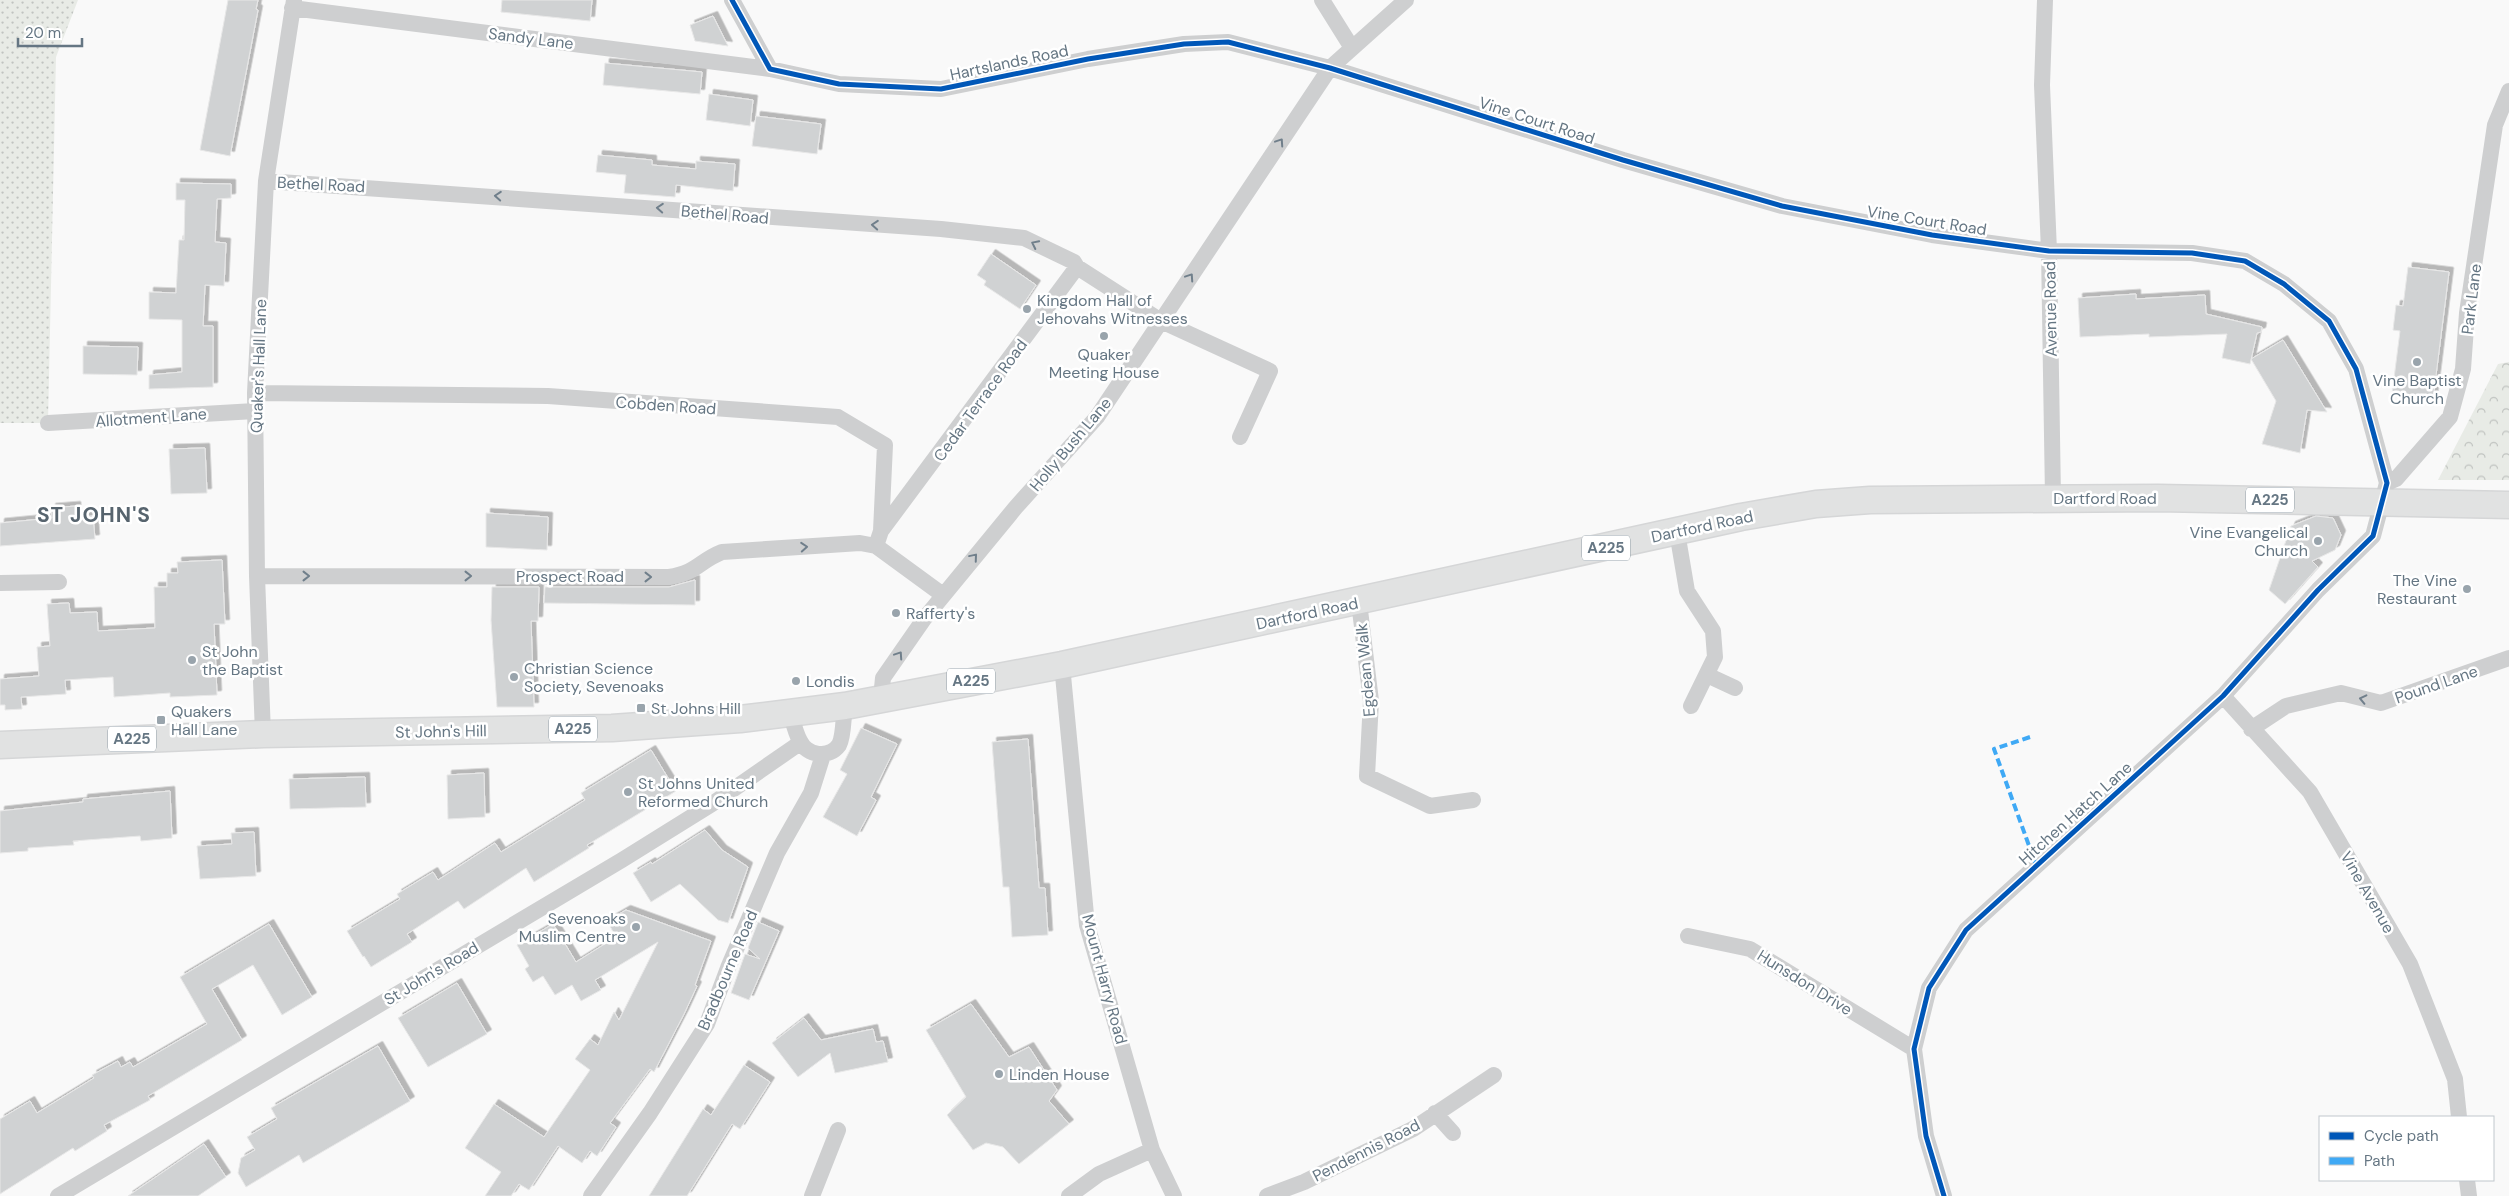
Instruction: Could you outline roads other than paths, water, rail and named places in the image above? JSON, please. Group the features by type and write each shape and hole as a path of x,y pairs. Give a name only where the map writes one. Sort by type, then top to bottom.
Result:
{"main road":[{"name":"Dartford Road","path":"881,698 1062,665 1358,602 1740,517 1816,504 1870,500 2385,493 2509,505"},
{"name":"St John's Hill","path":"0,745 263,734 612,728 740,718 845,706 881,698"}],"street":[{"path":"732,0 770,69"},
{"path":"1322,0 1352,48"},
{"name":"Holly Bush Lane","path":"881,698 883,678 943,595 1016,507 1098,417 1330,68 1406,0"},
{"name":"Avenue Road","path":"2045,0 2042,85 2049,251 2053,497"},
{"name":"Sandy Lane","path":"293,4 770,69"},
{"name":"Quaker's Hall Lane","path":"263,734 257,576 255,393 266,181 293,4"},
{"name":"Hartslands Road","path":"770,69 839,84 941,89 1088,58 1184,44 1228,42 1330,68"},
{"name":"Vine Court Road","path":"1330,68 1623,160 1782,206 1932,235 2049,251 2192,253 2245,261 2284,284 2329,321 2356,369 2385,493"},
{"name":"Park Lane","path":"2385,493 2450,417 2463,369 2468,313 2495,124 2509,91"},
{"name":"Bethel Road","path":"266,181 668,209 1024,238 1074,262 1077,267 1161,321 1270,371 1240,437"},
{"name":"Cedar Terrace Road","path":"879,539 1077,267"},
{"name":"Cobden Road","path":"255,393 548,396 838,417 885,445 879,539"},
{"name":"Allotment Lane","path":"48,423 255,411"},
{"name":"Hitchen Hatch Lane","path":"1944,1196 1926,1136 1914,1049 1929,988 1966,930 2223,696 2318,590 2373,536 2385,493"},
{"path":"1677,532 1687,591 1713,631 1715,657 1708,675 1691,706"},
{"path":"879,539 943,595"},
{"name":"Prospect Road","path":"257,576 669,577 685,575 712,556 722,552 860,543 879,539"},
{"path":"0,583 59,582"},
{"name":"Egdean Walk","path":"1358,602 1371,700 1367,776 1430,806 1473,800"},
{"name":"Pound Lane","path":"2251,729 2286,706 2341,694 2381,703 2509,658"},
{"name":"Mount Harry Road","path":"1062,665 1087,925 1152,1150 1174,1196"},
{"path":"1708,675 1736,688"},
{"name":"Vine Avenue","path":"2223,696 2310,792 2410,964 2455,1079 2459,1116"},
{"path":"790,711 800,743 810,752 823,755 832,751 840,744 845,706"},
{"name":"St John's Road","path":"58,1196 622,860 712,804 800,743"},
{"name":"Bradbourne Road","path":"591,1196 650,1113 707,1024 728,968 777,853 811,793 823,755"},
{"name":"Hunsdon Drive","path":"1688,936 1750,948 1914,1049"},
{"name":"Pendennis Road","path":"1267,1196 1304,1182 1413,1129 1494,1075"},
{"name":"Pendennis Road","path":"1435,1113 1453,1132"},
{"path":"812,1196 838,1130"},
{"path":"1070,1196 1099,1174 1152,1150"},
{"path":"2467,1181 2469,1196"}],"place":[{"name":"Kingdom Hall of Jehovahs Witnesses","path":"1027,309"},
{"name":"Quaker Meeting House","path":"1104,336"},
{"name":"Vine Baptist Church","path":"2417,362"},
{"name":"Vine Evangelical Church","path":"2318,541"},
{"name":"The Vine Restaurant","path":"2467,589"},
{"name":"Rafferty's","path":"896,613"},
{"name":"St John the Baptist","path":"192,660"},
{"name":"Christian Science Society, Sevenoaks","path":"514,677"},
{"name":"Londis","path":"796,681"},
{"name":"St Johns Hill","path":"641,708"},
{"name":"Quakers Hall Lane","path":"161,720"},
{"name":"St Johns United Reformed Church","path":"628,792"},
{"name":"Sevenoaks Muslim Centre","path":"636,927"},
{"name":"Linden House","path":"999,1074"}],"district":[{"name":"ST JOHN'S","path":"94,515"}]}
